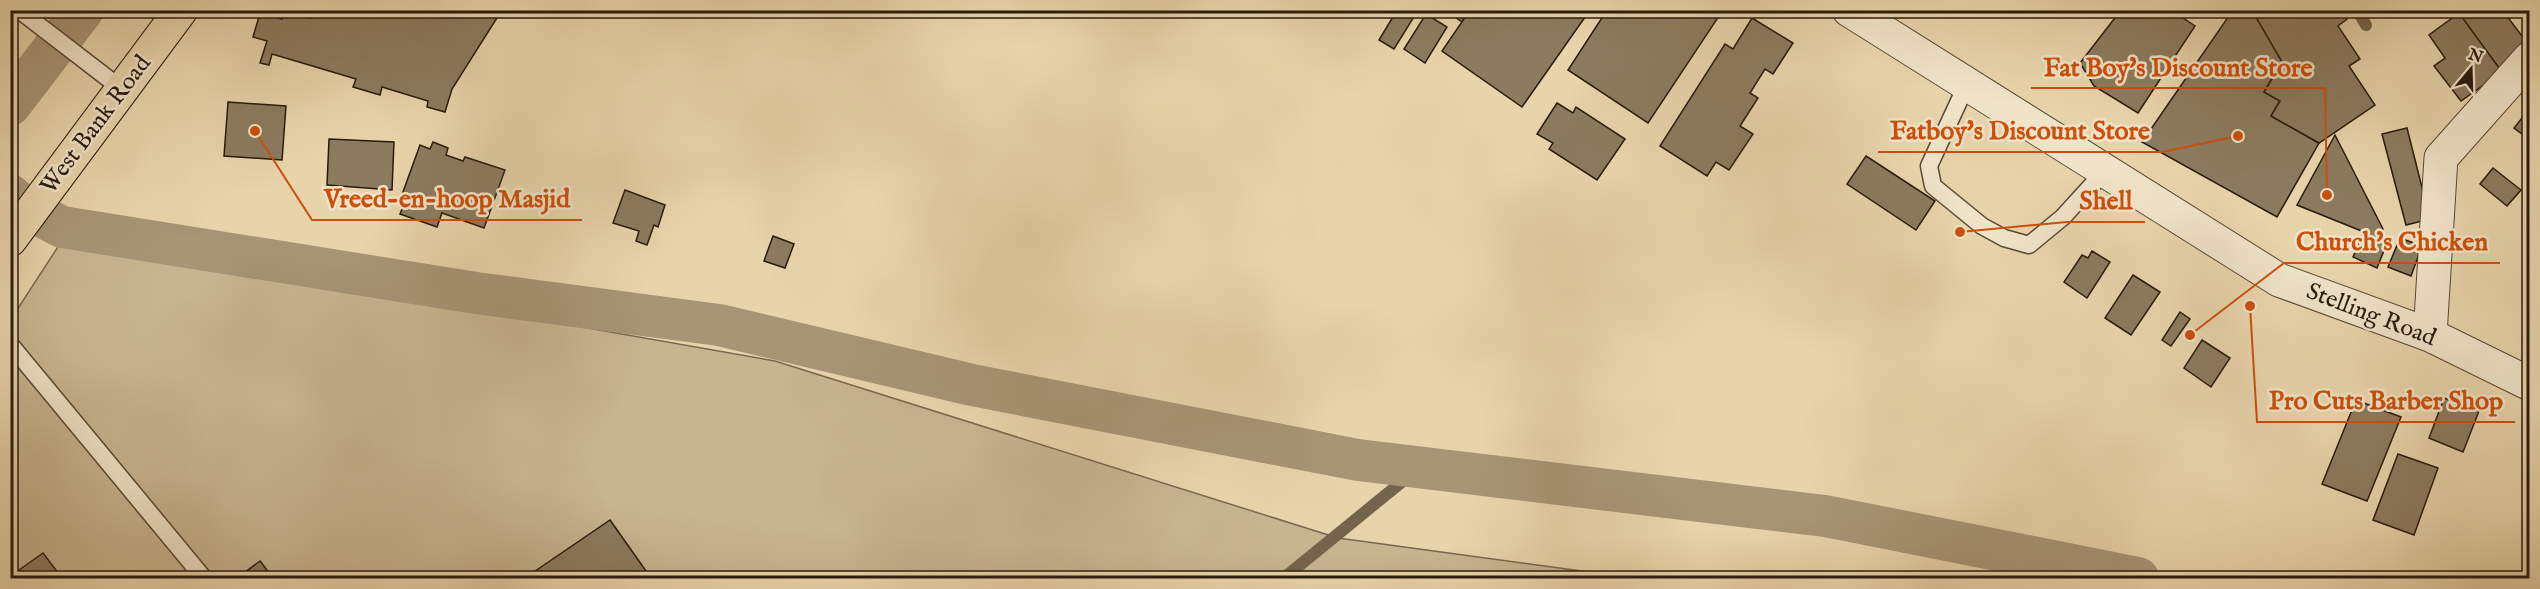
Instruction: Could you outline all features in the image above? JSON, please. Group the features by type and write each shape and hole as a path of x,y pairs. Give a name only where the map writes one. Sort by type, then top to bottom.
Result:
{"main road":[{"name":"West Bank Road","path":"11,239 181,10"}],"street":[{"name":"Stelling Road","path":"1849,10 1966,86 2279,280 2430,335 2529,384"},
{"path":"2430,335 2441,158 2529,58"}],"lane":[{"path":"19,10 123,90"},
{"path":"1966,86 1929,166 1933,186 1982,226 2004,238 2029,245 2062,217 2104,172"},
{"path":"10,344 202,576"}],"shaded area":[{"path":"65,236 775,361 1338,538 1634,578 11,578 11,319"}],"building":[{"path":"284,10 311,18 313,10 502,10 452,89 445,112 427,107 428,101 382,87 380,95 353,87 356,79 272,54 269,65 260,63 267,41 253,37 260,13 282,19"},
{"path":"1397,10 1417,12 1394,49 1379,40"},
{"path":"1445,10 1470,10 1462,22"},
{"path":"1470,10 1590,10 1522,107 1442,51"},
{"path":"1607,10 1717,10 1721,13 1648,123 1568,70"},
{"path":"2121,10 2171,10 2195,26 2138,113 2094,86 2080,63"},
{"path":"2233,10 2252,10 2282,62 2264,92 2280,101 2271,116 2319,143 2277,217 2142,142"},
{"path":"2252,10 2340,10 2347,19 2338,26 2360,59 2349,66 2375,105 2319,143 2271,116 2280,101 2264,92 2282,62"},
{"path":"2471,10 2493,10 2497,15 2503,11 2522,36 2528,32 2530,34 2530,51 2502,72 2461,18"},
{"path":"2459,13 2502,72 2461,101 2434,66 2445,58 2429,35"},
{"path":"1426,14 1447,27 1425,63 1404,49"},
{"path":"1752,18 1793,43 1773,74 1765,69 1750,93 1758,98 1740,126 1753,134 1729,170 1716,162 1707,176 1660,146 1725,44 1733,49"},
{"path":"228,102 286,106 282,160 224,156"},
{"path":"1557,103 1573,113 1576,107 1625,139 1597,180 1549,149 1553,143 1537,134"},
{"path":"2530,108 2530,140 2514,128"},
{"path":"2407,128 2430,219 2406,225 2382,134"},
{"path":"2335,135 2383,229 2379,239 2387,243 2377,268 2353,257 2364,232 2297,205"},
{"path":"329,139 394,142 392,190 327,185"},
{"path":"433,142 448,148 446,155 463,161 465,157 505,170 484,228 442,213 437,227 400,214 404,204 399,203 420,145 430,149"},
{"path":"1866,156 1935,201 1916,230 1847,184"},
{"path":"2493,168 2521,190 2507,206 2480,184"},
{"path":"625,190 665,205 658,227 654,225 647,245 636,241 639,231 613,223"},
{"path":"773,236 794,244 785,268 764,261"},
{"path":"2400,238 2422,246 2411,276 2388,267"},
{"path":"2092,251 2110,262 2087,298 2064,282 2082,255 2088,258"},
{"path":"2133,275 2160,292 2131,335 2105,318"},
{"path":"2180,312 2190,319 2171,346 2162,340"},
{"path":"2202,340 2230,358 2211,387 2184,368"},
{"path":"2444,398 2479,411 2463,452 2429,438"},
{"path":"2356,400 2401,417 2367,501 2322,484"},
{"path":"2398,454 2438,468 2414,535 2373,520"},
{"path":"610,520 651,578 525,578"},
{"path":"43,553 62,578 15,578 12,575"},
{"path":"260,561 273,578 237,578"}],"waterway":[{"path":"10,105 83,10"},
{"path":"2357,10 2366,25"},
{"path":"10,195 22,206 62,227 476,293 719,325 972,385 1358,460 1825,516 2138,578"},
{"path":"1284,578 1420,467"}],"place":[{"name":"Vreed-en-hoop Masjid","path":"255,131"},
{"name":"Fatboy's Discount Store","path":"2238,136"},
{"name":"Fat Boy's Discount Store","path":"2327,195"},
{"name":"Shell","path":"1960,232"},
{"name":"Pro Cuts Barber Shop","path":"2250,306"},
{"name":"Church's Chicken","path":"2190,335"}]}
